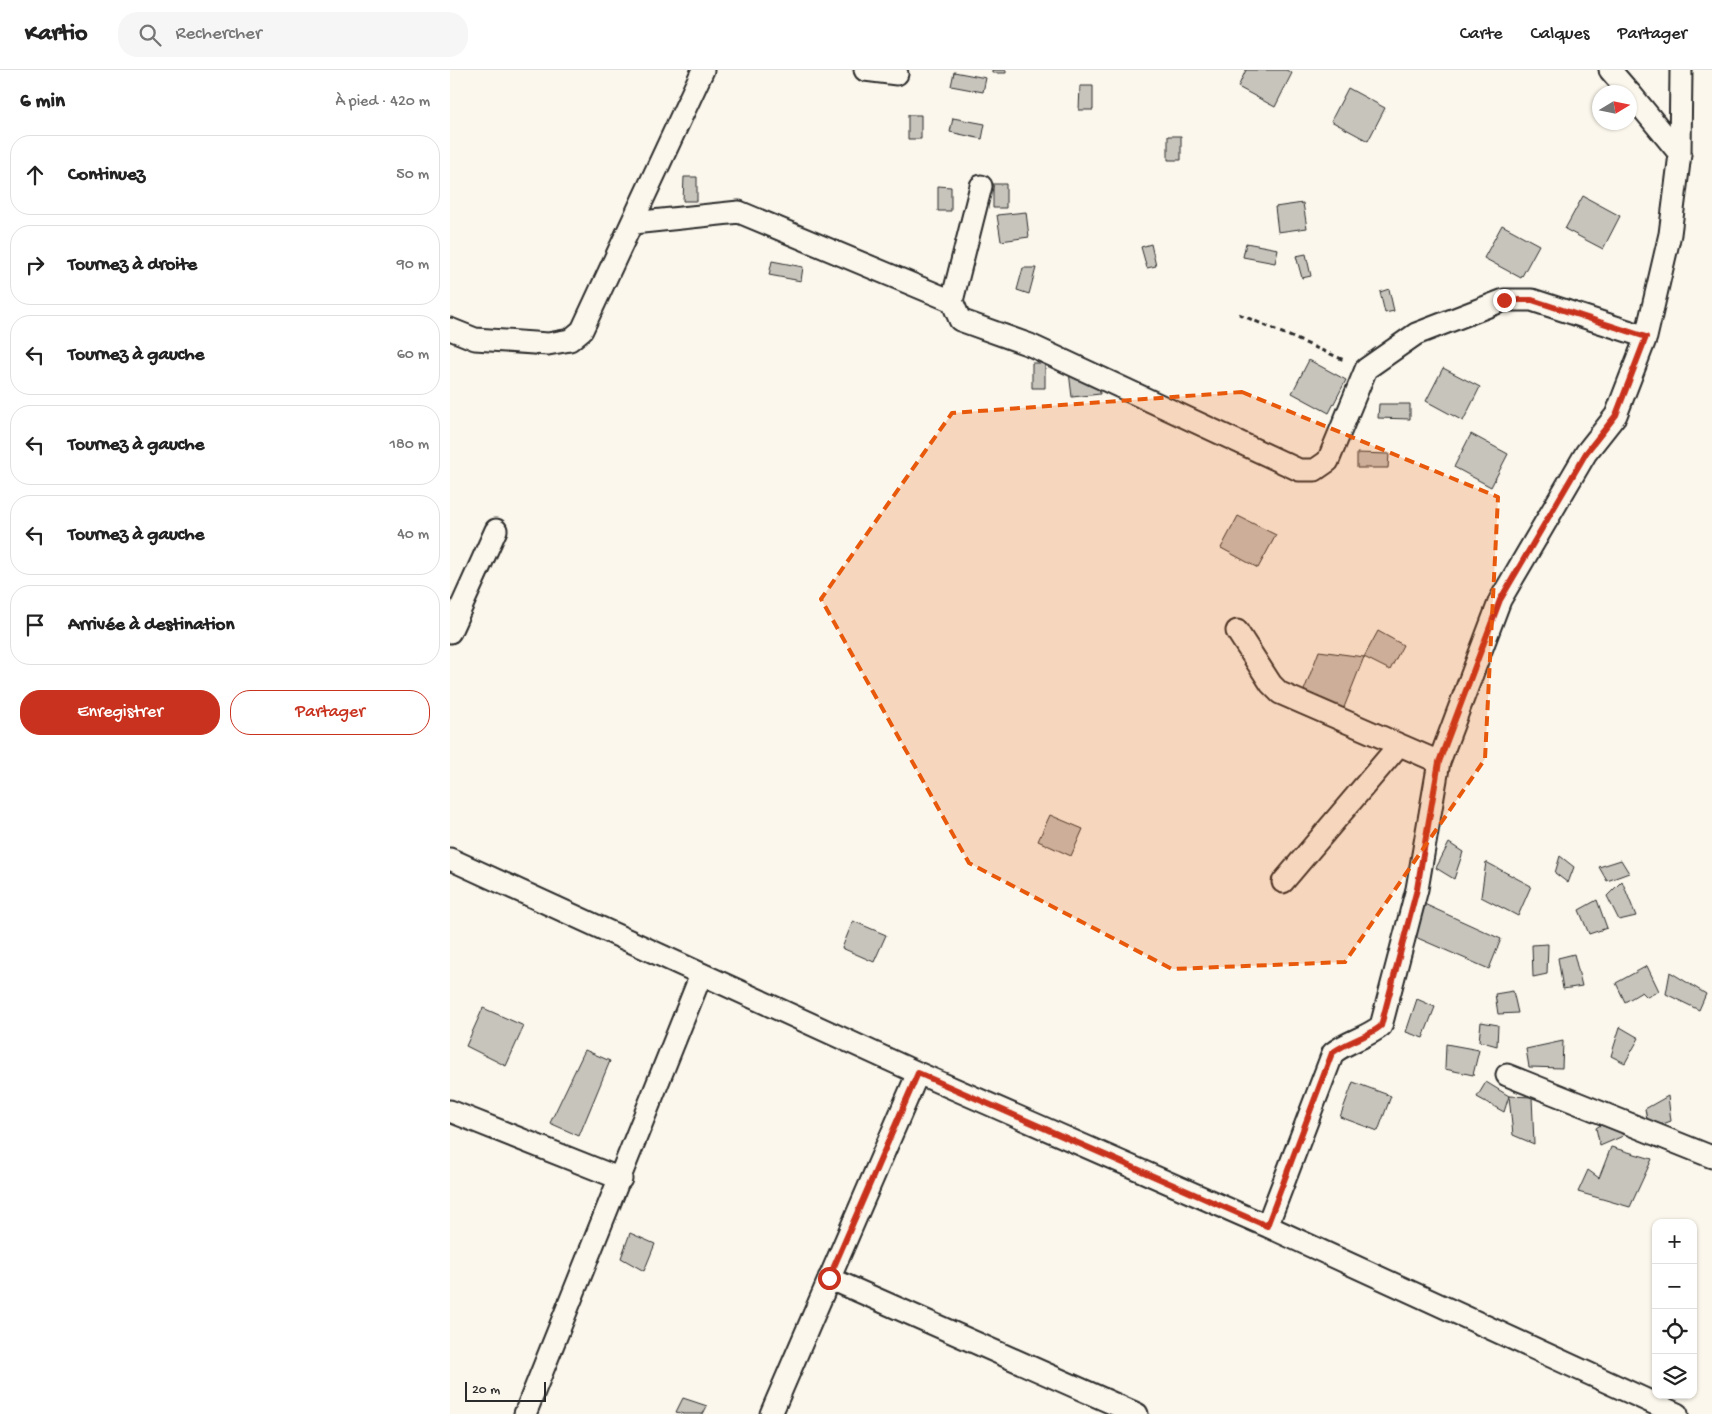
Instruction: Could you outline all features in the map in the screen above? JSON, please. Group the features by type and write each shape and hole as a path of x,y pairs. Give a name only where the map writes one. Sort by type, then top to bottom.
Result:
{"street":[{"path":"450,329 475,338 548,344 570,340 582,330 703,70"},
{"path":"865,70 897,74"},
{"path":"1610,70 1622,85"},
{"path":"1267,1226 1332,1053 1344,1044 1371,1034 1381,1026 1417,889 1439,762 1500,600 1586,453 1616,415 1646,337 1670,234 1680,154 1681,70"},
{"path":"1637,103 1680,154"},
{"path":"981,186 952,301 960,320 1030,345 1299,470 1315,470 1328,460 1366,369 1416,334 1504,300 1532,300 1646,337"},
{"path":"633,223 739,212 952,301"},
{"path":"450,632 496,530"},
{"path":"1237,631 1271,684 1280,693 1439,762"},
{"path":"1283,882 1400,745"},
{"path":"450,859 918,1073 1267,1226 1676,1414"},
{"path":"524,1414 701,975"},
{"path":"771,1414 918,1073"},
{"path":"1507,1075 1712,1157"},
{"path":"450,1111 620,1178"},
{"path":"829,1278 1137,1414"}],"path":[{"path":"1239,314 1366,369"}],"highlighted area":[{"path":"1242,392 1498,497 1485,759 1345,962 1172,969 969,863 821,599 952,413"}],"building":[{"path":"992,70 1006,70 1006,73 992,73"},
{"path":"1246,70 1286,70 1292,73 1275,107 1238,87"},
{"path":"954,72 986,78 983,92 951,86"},
{"path":"1080,86 1093,86 1093,110 1079,110"},
{"path":"1348,88 1385,108 1368,141 1331,121"},
{"path":"908,115 921,115 921,139 908,139"},
{"path":"953,118 985,124 982,139 950,132"},
{"path":"1168,136 1181,136 1181,160 1168,160"},
{"path":"684,177 697,177 697,201 683,201"},
{"path":"993,184 1006,184 1006,208 993,208"},
{"path":"938,186 951,187 951,211 938,211"},
{"path":"1583,196 1620,216 1603,249 1565,229"},
{"path":"1303,203 1307,228 1278,232 1275,207"},
{"path":"1026,212 1029,237 1001,241 997,215"},
{"path":"1502,225 1539,245 1521,278 1484,258"},
{"path":"1246,243 1278,249 1275,263 1243,257"},
{"path":"1151,244 1156,266 1147,268 1141,247"},
{"path":"1306,254 1311,276 1302,278 1296,256"},
{"path":"772,261 803,267 801,281 769,275"},
{"path":"1023,268 1036,268 1029,294 1017,290"},
{"path":"1389,289 1394,311 1385,313 1380,292"},
{"path":"1309,360 1346,380 1329,413 1292,393"},
{"path":"1032,363 1045,363 1045,388 1032,388"},
{"path":"1097,368 1100,394 1072,397 1069,372"},
{"path":"1443,368 1480,387 1463,421 1426,401"},
{"path":"1379,404 1410,404 1410,419 1378,418"},
{"path":"1471,434 1508,454 1491,487 1454,467"},
{"path":"1357,453 1389,454 1388,468 1357,468"},
{"path":"1238,516 1276,535 1258,568 1221,548"},
{"path":"1378,631 1403,645 1390,670 1364,657"},
{"path":"1319,651 1364,657 1343,710 1303,693"},
{"path":"1050,815 1083,829 1071,856 1038,841"},
{"path":"1449,843 1463,852 1454,879 1436,868"},
{"path":"1560,856 1574,867 1568,883 1555,873"},
{"path":"1621,860 1629,873 1607,881 1599,867"},
{"path":"1486,862 1531,886 1518,916 1481,897"},
{"path":"1622,881 1636,916 1619,920 1607,896"},
{"path":"1597,900 1607,928 1589,934 1579,910"},
{"path":"1422,903 1501,939 1489,969 1413,936"},
{"path":"853,921 886,935 874,962 842,948"},
{"path":"1548,944 1547,974 1533,977 1532,945"},
{"path":"1574,954 1582,986 1563,989 1558,958"},
{"path":"1647,966 1659,991 1647,997 1642,992 1625,1002 1616,983"},
{"path":"1670,972 1706,994 1699,1010 1666,994"},
{"path":"1513,991 1518,1013 1498,1014 1495,994"},
{"path":"1417,999 1435,1007 1423,1038 1406,1032"},
{"path":"483,1008 524,1026 506,1066 466,1046"},
{"path":"1481,1022 1498,1025 1497,1046 1479,1041"},
{"path":"1620,1027 1639,1038 1625,1063 1611,1056"},
{"path":"1563,1041 1562,1068 1529,1067 1526,1049"},
{"path":"1446,1044 1479,1050 1473,1075 1445,1069"},
{"path":"585,1050 610,1061 579,1136 550,1123"},
{"path":"1353,1082 1391,1096 1378,1131 1340,1117"},
{"path":"1486,1082 1509,1096 1504,1112 1477,1097"},
{"path":"1509,1096 1532,1097 1534,1144 1513,1135"},
{"path":"1668,1096 1671,1121 1649,1129 1645,1109"},
{"path":"1613,1117 1623,1136 1600,1146 1596,1128"},
{"path":"1611,1147 1652,1159 1630,1207 1578,1192 1588,1170 1599,1178"},
{"path":"630,1233 655,1244 644,1271 621,1258"},
{"path":"683,1398 707,1406 703,1414 676,1412"}],"route":[{"path":"829,1278 918,1073 1267,1226 1332,1053 1344,1044 1371,1034 1381,1026 1417,889 1439,762 1500,600 1586,453 1616,415 1646,337 1532,300 1504,300"}]}
